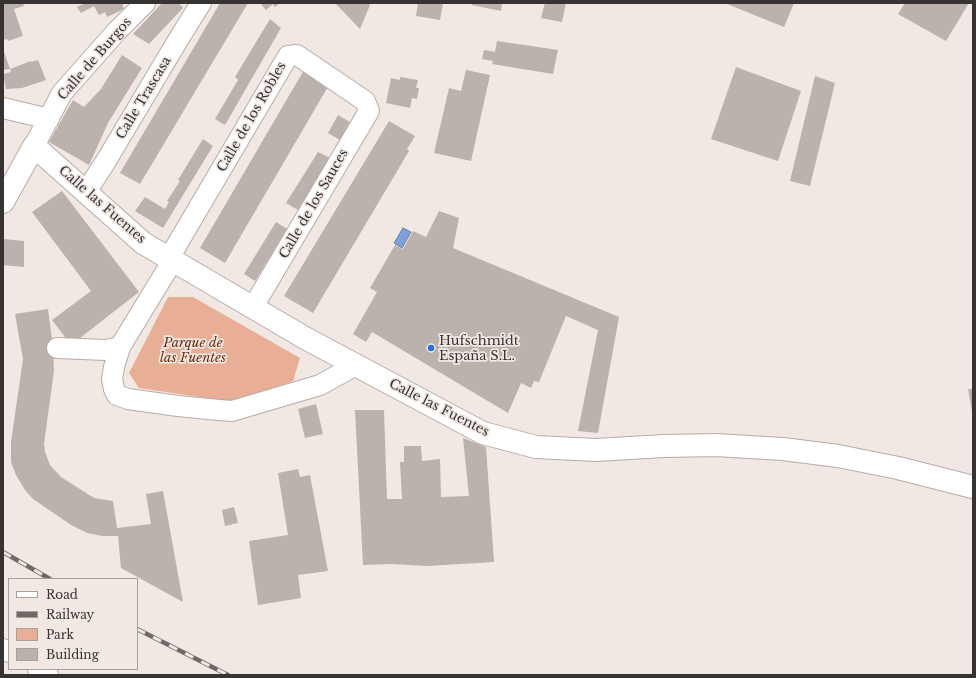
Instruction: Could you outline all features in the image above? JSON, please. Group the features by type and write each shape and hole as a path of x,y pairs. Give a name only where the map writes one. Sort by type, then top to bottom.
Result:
{"street":[{"name":"Calle Trascasa","path":"86,192 202,3"},
{"name":"Calle de Burgos","path":"3,202 62,93 135,7"},
{"name":"Calle de los Robles","path":"171,259 288,56 297,55 365,101"},
{"name":"Calle de los Sauces","path":"254,307 369,111 365,101"},
{"path":"3,108 48,119"},
{"name":"Calle las Fuentes","path":"34,146 143,243 356,365 483,433 536,447 596,450 716,445 783,449 838,456 898,468 973,487"},
{"path":"171,259 120,347 112,379 114,390 117,395 128,398 232,411 320,385 356,365"},
{"path":"57,348 106,350 120,347"}],"green space":[{"name":"Parque de las Fuentes","path":"168,297 193,297 300,358 293,381 233,402 139,388 129,373"}],"water":[{"path":"403,228 411,232 402,248 394,243"}],"building":[{"path":"3,3 23,3 24,6 14,9 23,36 8,41 7,39 3,40"},
{"path":"85,3 122,3 124,9 107,17 105,12 99,15 94,6 81,13 77,7"},
{"path":"162,3 179,3 183,8 149,44 133,34"},
{"path":"220,3 248,3 140,184 120,173"},
{"path":"260,3 280,3 275,7 273,4 266,10"},
{"path":"335,3 368,3 370,5 360,29"},
{"path":"418,3 443,3 440,20 416,16"},
{"path":"472,3 502,3 501,11 472,5"},
{"path":"545,3 566,3 562,22 541,18"},
{"path":"794,3 784,27 727,4"},
{"path":"905,3 969,3 946,41 898,14"},
{"path":"270,19 281,28 225,125 215,119 238,80 235,77"},
{"path":"497,41 558,50 553,74 492,64 493,61 482,59 484,50 495,52"},
{"path":"3,49 10,69 3,70"},
{"path":"122,55 142,68 108,123 89,165 49,142 73,100 84,107 101,89"},
{"path":"38,60 46,80 22,88 6,89 3,74 11,72 10,69"},
{"path":"736,67 801,91 778,161 711,139"},
{"path":"304,70 329,85 225,263 200,248"},
{"path":"466,70 490,75 471,161 434,153 449,88 461,91"},
{"path":"815,76 835,83 810,186 790,181"},
{"path":"400,77 418,80 416,88 419,88 417,99 412,98 410,108 386,103 391,78 400,80"},
{"path":"338,115 350,122 340,140 328,133"},
{"path":"389,121 415,136 407,149 409,151 313,313 284,296"},
{"path":"203,139 213,146 163,228 135,211 145,197 165,209 169,202 167,201 180,181 178,180"},
{"path":"318,152 330,158 298,210 286,203"},
{"path":"62,191 139,292 71,345 52,320 91,291 32,212"},
{"path":"439,211 459,218 453,248 619,317 598,433 578,431 598,330 566,316 539,382 534,381 531,388 521,383 508,413 372,332 366,342 353,334 377,292 370,288 395,245 403,249 413,231 426,237"},
{"path":"276,222 287,229 255,281 244,274"},
{"path":"3,239 24,241 24,267 3,265"},
{"path":"48,309 53,347 54,371 44,444 45,452 50,465 61,477 94,498 113,501 117,528 151,524 146,494 163,491 183,602 121,568 118,536 102,536 87,533 71,525 33,499 25,490 16,475 11,462 11,442 23,359 15,314"},
{"path":"968,389 973,389 973,411 972,411"},
{"path":"316,404 323,434 305,438 298,409"},
{"path":"355,410 384,410 387,499 402,499 400,462 404,462 404,446 421,446 422,461 440,459 441,497 469,496 463,438 486,447 494,562 427,566 391,564 363,565"},
{"path":"298,469 300,477 310,475 328,571 298,575 301,598 258,605 249,541 288,535 278,473"},
{"path":"234,507 238,523 225,526 222,510"}],"railway":[{"path":"3,552 48,578"},
{"path":"138,630 228,675"}],"place":[{"name":"Hufschmidt España S.L.","path":"431,348"}]}
